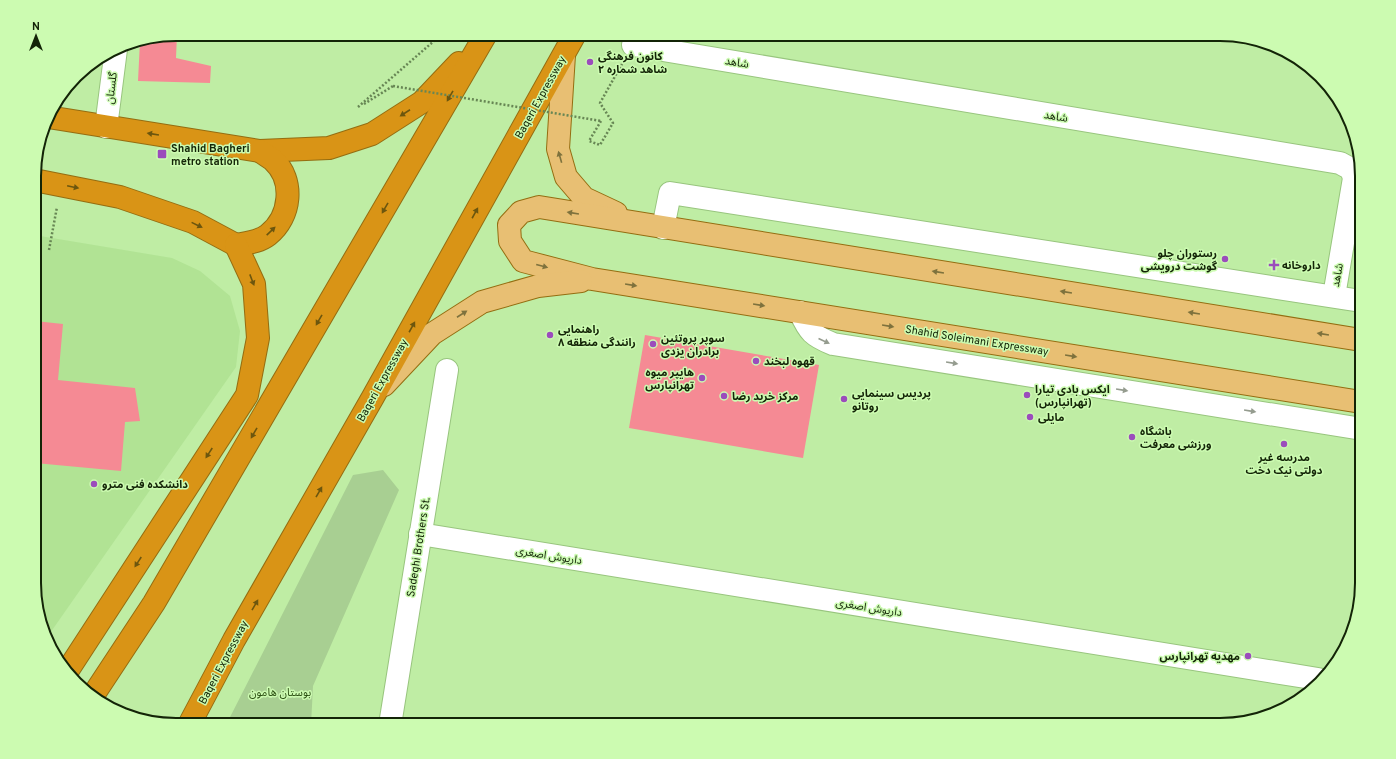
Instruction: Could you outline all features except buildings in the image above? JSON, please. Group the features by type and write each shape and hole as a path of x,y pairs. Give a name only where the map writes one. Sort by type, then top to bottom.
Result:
{"highway":[{"path":"54,118 260,151 329,148 372,134 422,102 480,41"},
{"path":"96,691 154,603 482,41"},
{"name":"Baqeri Expressway","path":"193,718 234,640 373,397 571,41"},
{"path":"41,181 61,184 127,200 193,222 236,245 253,243 268,235 279,223 286,208 288,191 283,175 274,161 260,151"},
{"path":"70,666 247,395 258,338 254,284 236,245"}],"main road":[{"path":"564,55 558,149 566,177 584,198 639,224"},
{"path":"592,279 524,261 510,241 509,225 521,212 539,208 1355,339"},
{"path":"373,397 432,334 482,302 538,286 592,279"},
{"name":"Shahid Soleimani Expressway","path":"592,279 1355,401"}],"street":[{"name":"شاهد","path":"632,45 1340,164 1351,169 1354,178 1334,296"},
{"name":"گلستان","path":"106,127 115,56"},
{"path":"664,228 670,193 1355,300"},
{"path":"800,312 807,328 818,338 833,344 1355,428"},
{"name":"Sadeghi Brothers St.","path":"391,718 447,370"},
{"name":"داریوش اصغری","path":"420,534 1315,678"}],"path":[{"path":"434,41 358,107 393,86 601,121 589,141 600,145 613,124 600,103 632,45"},
{"path":"49,250 61,184"}],"shaded area":[{"name":"دانشکده فنی مترو","path":"41,236 172,258 200,271 230,296 240,331 236,367 51,632 42,600 41,583"}],"green space":[{"name":"بوستان هامون","path":"383,470 399,490 313,686 311,718 230,718 353,475"}],"place":[{"name":"کانون فرهنگی شاهد شماره ۲","path":"590,62"},
{"name":"Shahid Bagheri metro station","path":"162,154"},
{"name":"رستوران چلو گوشت درویشی","path":"1225,259"},
{"name":"داروخانه","path":"1274,265"},
{"name":"راهنمایی رانندگی منطقه ۸","path":"550,335"},
{"name":"سوپر پروتئین برادران یزدی","path":"653,344"},
{"name":"قهوه لبخند","path":"756,361"},
{"name":"هایپر میوه تهرانپارس","path":"702,378"},
{"name":"ایکس بادی تیارا (تهرانپارس)","path":"1027,395"},
{"name":"مرکز خرید رضا","path":"724,396"},
{"name":"پردیس سینمایی روتانو","path":"844,399"},
{"name":"مایلی","path":"1030,417"},
{"name":"باشگاه ورزشی معرفت","path":"1132,437"},
{"name":"مدرسه غیر دولتی نیک دخت","path":"1284,444"},
{"name":"دانشکده فنی مترو","path":"94,484"},
{"name":"مهدیه تهرانپارس","path":"1248,656"}]}
